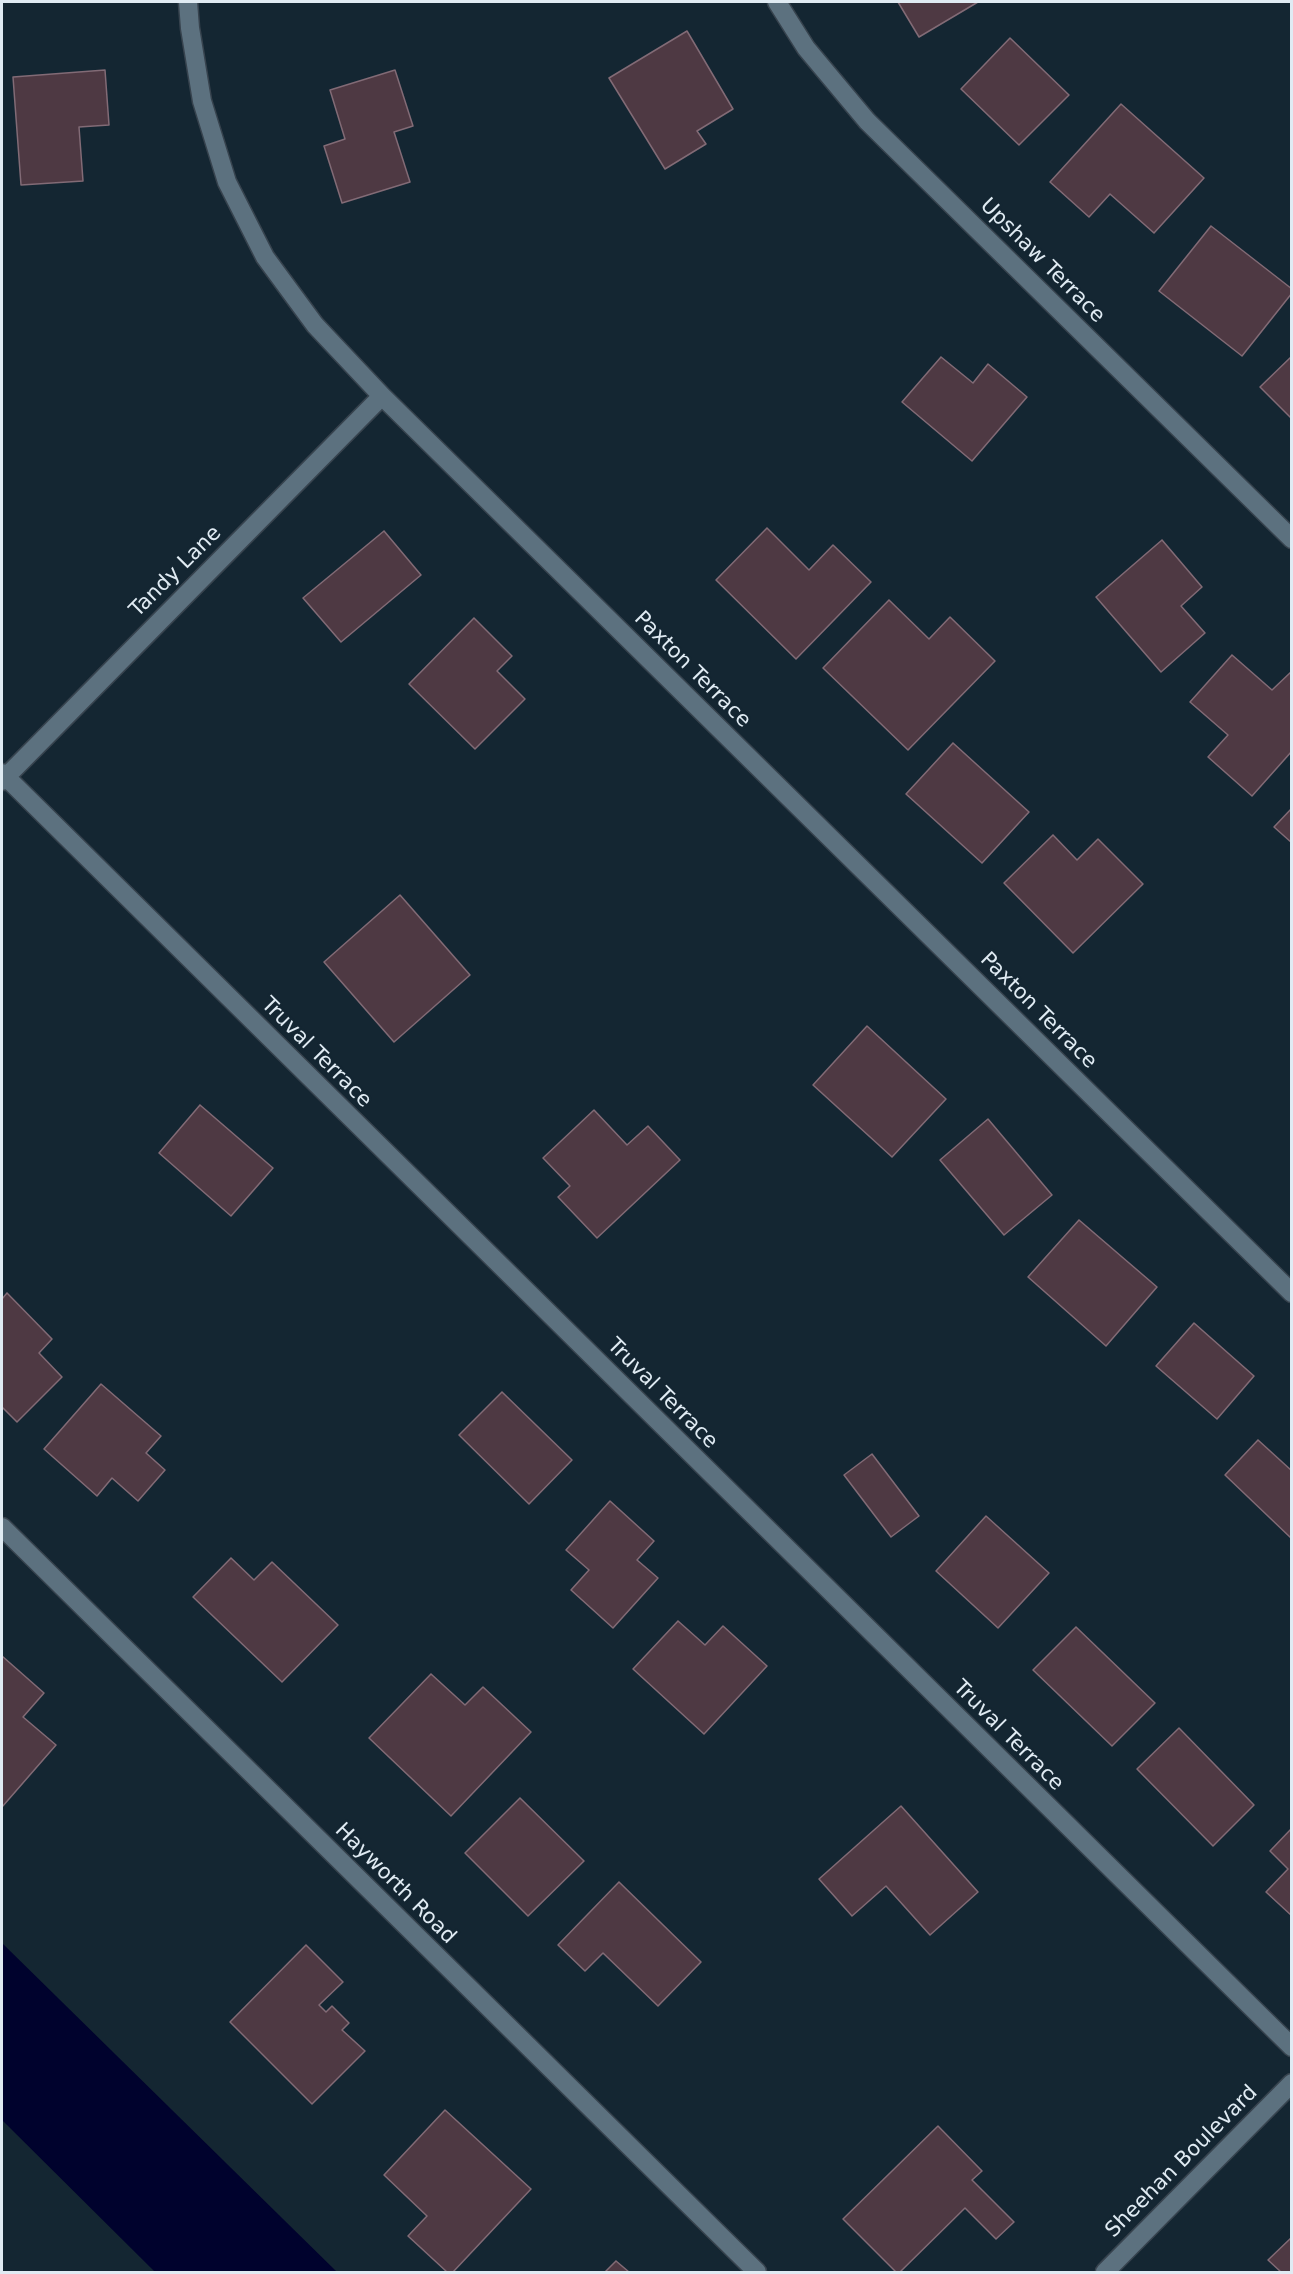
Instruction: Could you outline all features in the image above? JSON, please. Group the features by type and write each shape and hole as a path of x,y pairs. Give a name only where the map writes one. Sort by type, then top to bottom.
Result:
{"street":[{"name":"Paxton Terrace","path":"188,2 202,101 227,182 265,257 315,326 382,396 1292,1293"},
{"name":"Upshaw Terrace","path":"777,2 806,48 867,121 1292,540"},
{"name":"Tandy Lane","path":"3,777 382,396"},
{"name":"Truval Terrace","path":"3,777 1292,2047"},
{"name":"Hayworth Road","path":"2,1527 757,2272"},
{"name":"Sheehan Boulevard","path":"1105,2272 1292,2083"}],"water":[{"path":"2,1943 337,2272 155,2272 2,2120"}],"building":[{"path":"898,2 978,2 919,37"},
{"path":"687,31 733,109 697,131 706,144 665,169 609,78"},
{"path":"1010,38 1069,95 1019,145 961,89"},
{"path":"105,70 109,125 79,127 83,181 21,185 13,77"},
{"path":"395,70 413,126 394,132 410,182 342,203 324,146 345,139 330,90"},
{"path":"1121,104 1204,178 1154,233 1110,194 1089,217 1050,182"},
{"path":"1211,226 1292,289 1292,293 1242,356 1159,291"},
{"path":"1292,356 1292,419 1260,387"},
{"path":"941,357 973,383 988,364 1027,397 972,461 902,402"},
{"path":"767,528 809,570 833,545 871,582 796,659 716,580"},
{"path":"384,531 421,575 341,642 303,598"},
{"path":"1162,540 1202,587 1181,606 1205,633 1161,672 1096,597"},
{"path":"889,600 929,639 950,617 995,661 908,750 823,668"},
{"path":"474,618 512,656 497,671 525,699 475,749 409,684"},
{"path":"1232,655 1272,690 1292,671 1292,751 1252,796 1208,757 1228,735 1190,702"},
{"path":"953,743 1029,812 982,863 906,794"},
{"path":"1292,808 1292,843 1274,827"},
{"path":"1053,835 1077,860 1098,839 1143,884 1073,953 1004,883"},
{"path":"400,895 470,975 394,1042 324,962"},
{"path":"867,1026 946,1099 892,1157 813,1085"},
{"path":"200,1105 273,1168 231,1216 159,1153"},
{"path":"594,1110 627,1145 648,1126 680,1160 597,1238 558,1197 570,1186 543,1158"},
{"path":"988,1119 1052,1195 1004,1235 940,1160"},
{"path":"1079,1220 1157,1287 1106,1346 1028,1277"},
{"path":"7,1293 52,1339 39,1353 62,1377 17,1422 2,1407 2,1299"},
{"path":"1194,1323 1254,1376 1217,1419 1156,1366"},
{"path":"101,1384 161,1436 146,1453 165,1470 138,1501 112,1478 97,1496 44,1449"},
{"path":"502,1392 572,1460 529,1504 459,1435"},
{"path":"1258,1440 1292,1471 1292,1539 1225,1475"},
{"path":"872,1454 919,1516 891,1537 844,1475"},
{"path":"610,1501 654,1541 637,1560 658,1578 613,1628 571,1590 589,1570 566,1550"},
{"path":"986,1516 1049,1573 998,1628 936,1571"},
{"path":"231,1558 254,1580 272,1562 338,1625 282,1682 193,1597"},
{"path":"678,1621 705,1645 723,1626 767,1666 704,1734 633,1669"},
{"path":"1076,1627 1155,1703 1112,1746 1033,1670"},
{"path":"2,1656 44,1693 23,1717 56,1745 2,1807"},
{"path":"431,1674 465,1705 483,1687 531,1732 451,1816 369,1738"},
{"path":"1179,1728 1254,1805 1213,1846 1137,1769"},
{"path":"520,1798 584,1861 528,1916 465,1853"},
{"path":"901,1806 978,1892 930,1935 886,1886 852,1916 819,1879"},
{"path":"1292,1828 1292,1916 1266,1892 1288,1869 1270,1851"},
{"path":"619,1882 701,1962 658,2006 603,1953 585,1971 558,1945"},
{"path":"306,1945 343,1982 319,2005 326,2012 332,2006 349,2023 342,2030 365,2051 312,2104 230,2022"},
{"path":"445,2110 531,2189 453,2272 447,2272 408,2236 427,2216 384,2175"},
{"path":"938,2126 982,2171 972,2180 1014,2222 996,2239 965,2208 900,2272 896,2272 843,2219"},
{"path":"1292,2237 1292,2272 1281,2272 1268,2260"},
{"path":"616,2261 629,2272 605,2272"}]}
